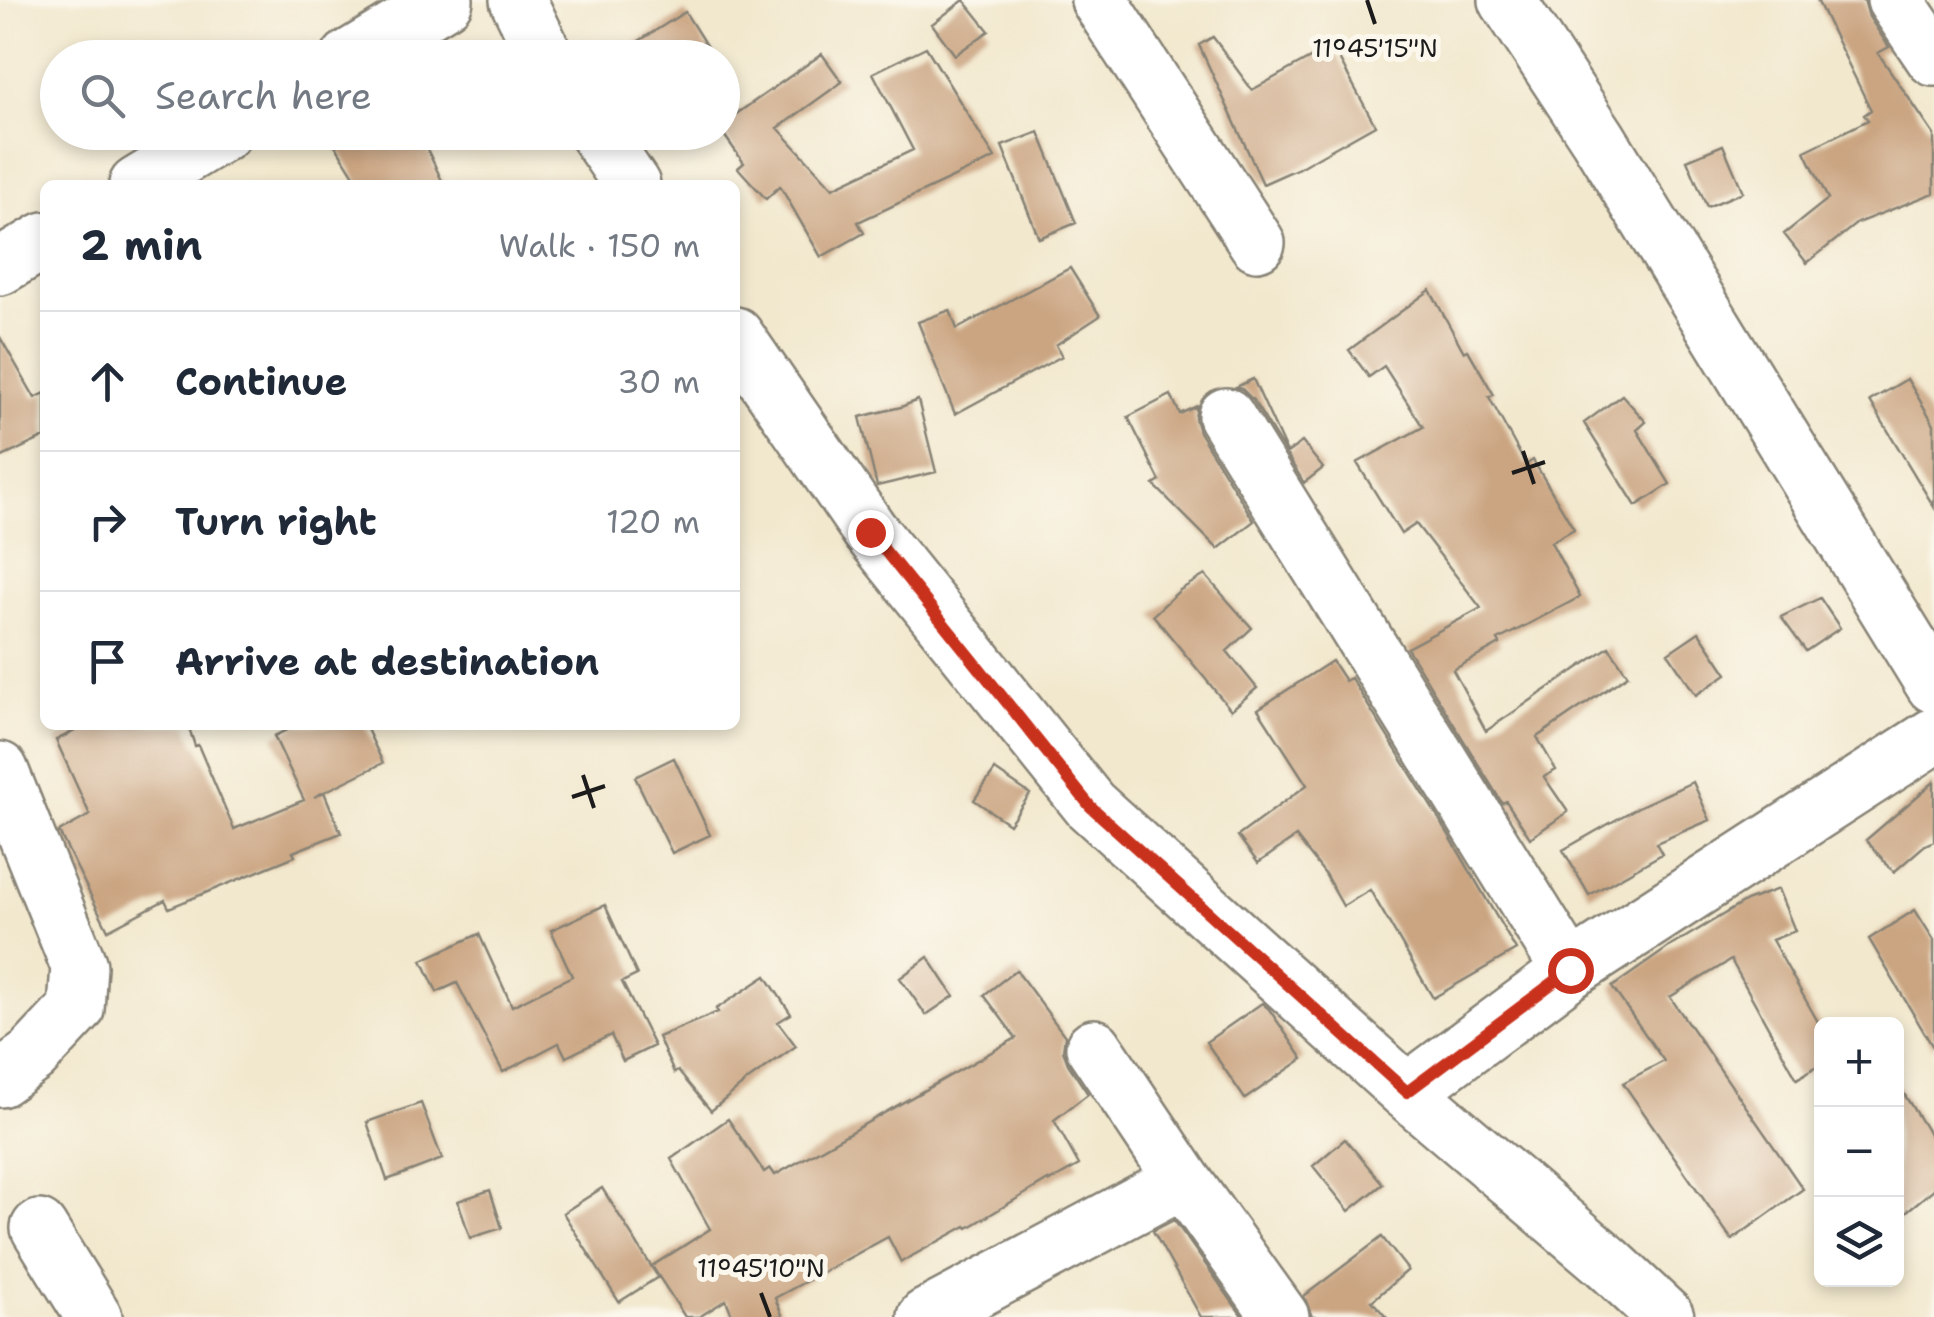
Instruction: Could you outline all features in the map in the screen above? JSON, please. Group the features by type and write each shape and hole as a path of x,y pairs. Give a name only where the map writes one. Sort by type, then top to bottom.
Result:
{"street":[{"path":"379,40 445,0"},
{"path":"518,0 537,40"},
{"path":"1098,0 1258,243"},
{"path":"1506,0 1598,138 1934,685"},
{"path":"1895,0 1934,58"},
{"path":"145,180 194,150"},
{"path":"608,150 629,180"},
{"path":"0,267 40,243"},
{"path":"740,343 870,532 1090,806 1407,1092 1666,1317"},
{"path":"1226,416 1570,970"},
{"path":"1407,1092 1570,970 1934,736"},
{"path":"0,770 79,966 76,1009 32,1056 0,1078"},
{"path":"1094,1046 1281,1317"},
{"path":"926,1317 1183,1180"},
{"path":"39,1228 94,1317"},
{"path":"1607,1262 1620,1317"}],"building":[{"path":"964,0 989,31 955,55 932,24"},
{"path":"1817,0 1864,0 1869,17 1889,47 1878,53 1934,135 1934,193 1857,223 1807,263 1784,234 1828,199 1805,151 1868,120 1864,115 1871,110"},
{"path":"685,12 703,40 641,40"},
{"path":"1213,37 1252,90 1332,46 1375,125 1263,184 1199,45"},
{"path":"926,47 995,158 858,222 864,233 821,257 780,186 766,199 738,168 744,163 735,150 740,150 740,111 822,54 842,82 778,128 833,188 913,150 873,73"},
{"path":"1039,132 1076,223 1039,238 1002,146"},
{"path":"1723,145 1743,192 1707,207 1687,160"},
{"path":"338,150 427,150 442,180 357,180"},
{"path":"1070,268 1100,316 1056,345 1062,356 955,414 918,322 950,310 957,329"},
{"path":"1430,290 1464,352 1468,350 1494,395 1489,397 1526,465 1533,460 1574,529 1551,542 1580,597 1498,640 1500,644 1453,670 1486,731 1609,647 1628,675 1537,737 1556,770 1544,777 1568,812 1530,838 1506,801 1502,803 1407,648 1481,608 1416,524 1401,534 1357,463 1423,427 1384,366 1369,377 1349,350"},
{"path":"0,337 35,398 40,396 40,439 0,458"},
{"path":"1253,379 1287,453 1302,442 1323,468 1304,483 1253,400 1236,387"},
{"path":"1907,379 1934,424 1934,507 1870,401"},
{"path":"1171,395 1180,414 1197,406 1199,432 1254,521 1218,549 1154,485 1160,481 1128,417"},
{"path":"1622,395 1646,422 1637,430 1670,484 1636,506 1584,423"},
{"path":"918,400 936,472 877,486 860,417"},
{"path":"1205,575 1252,628 1227,651 1257,688 1231,710 1153,615 1180,590"},
{"path":"1820,598 1840,628 1806,651 1781,617"},
{"path":"1699,632 1727,674 1696,695 1668,653"},
{"path":"1332,661 1345,681 1351,678 1516,950 1433,998 1370,890 1343,906 1325,874 1296,837 1258,863 1238,836 1307,785 1258,709"},
{"path":"77,730 190,730 234,829 304,800 274,736 287,730 367,730 383,763 324,792 341,833 169,908 165,900 108,930 59,832 90,815 56,740"},
{"path":"674,758 710,835 672,853 635,777"},
{"path":"995,770 1030,794 1009,824 974,800"},
{"path":"1693,782 1710,820 1656,843 1662,854 1589,895 1563,850 1640,806"},
{"path":"1934,782 1934,841 1894,872 1866,840"},
{"path":"1778,889 1795,931 1772,940 1815,1017 1814,1068 1797,1079 1731,960 1670,997 1803,1189 1732,1240 1623,1083 1664,1061 1612,987 1746,901"},
{"path":"605,905 637,975 622,982 654,1046 623,1061 611,1035 566,1057 559,1043 503,1072 457,983 437,992 422,960 479,934 512,1006 572,976 551,930"},
{"path":"1915,910 1934,940 1934,1049 1869,939"},
{"path":"928,957 954,996 926,1015 900,978"},
{"path":"1016,970 1065,1036 1063,1050 1068,1064 1088,1094 1054,1120 1079,1165 901,1262 888,1237 775,1298 783,1317 733,1317 726,1300 699,1317 685,1317 652,1266 710,1229 671,1159 728,1119 764,1172 770,1168 775,1175 1016,1038 984,995"},
{"path":"766,976 791,1014 778,1022 796,1046 711,1111 678,1071 674,1073 658,1037 718,1012 716,1009"},
{"path":"1262,1003 1303,1059 1245,1099 1206,1042"},
{"path":"1904,1094 1934,1142 1934,1189 1904,1213"},
{"path":"421,1103 442,1159 387,1180 367,1122"},
{"path":"1345,1139 1383,1184 1349,1211 1313,1166"},
{"path":"602,1188 658,1277 619,1302 563,1213"},
{"path":"490,1190 502,1228 470,1238 458,1201"},
{"path":"1174,1220 1243,1317 1201,1317 1153,1231"},
{"path":"1382,1237 1408,1270 1372,1301 1386,1317 1312,1317 1304,1296"}],"route":[{"path":"870,532 1090,806 1407,1092 1570,970"}]}
